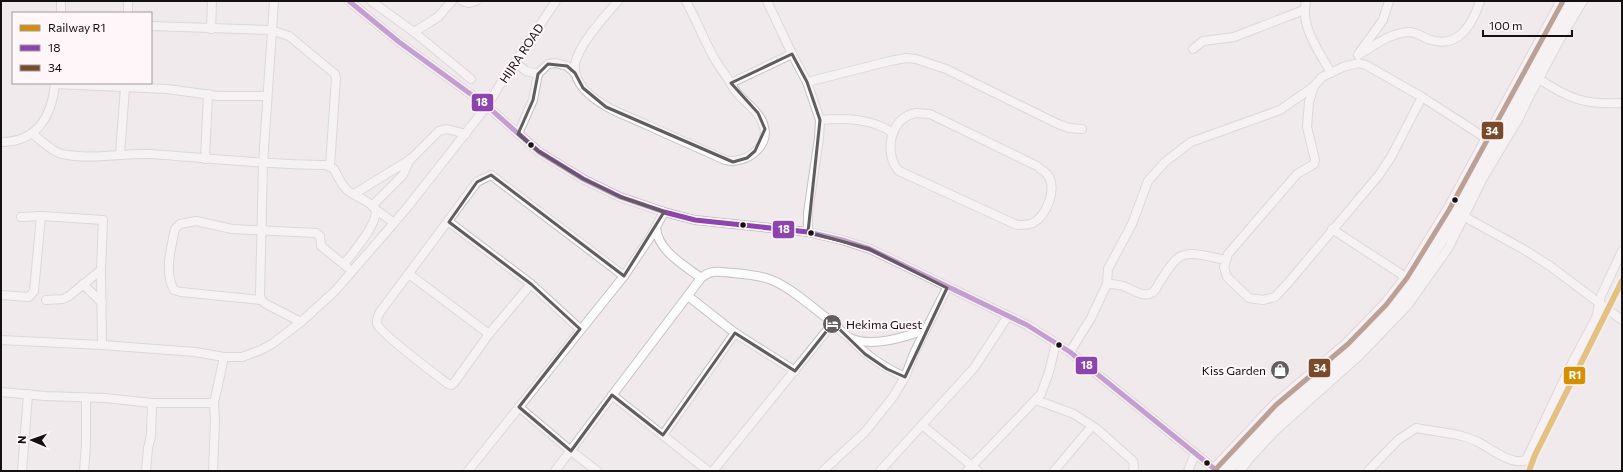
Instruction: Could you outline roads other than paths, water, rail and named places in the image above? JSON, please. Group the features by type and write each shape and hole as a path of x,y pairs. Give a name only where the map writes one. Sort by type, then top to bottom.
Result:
{"highway":[{"path":"1218,471 1276,405 1348,344 1386,305 1407,278 1449,210 1563,1"},
{"path":"1218,471 1376,329 1401,301 1445,234 1574,1"}],"street":[{"path":"61,1 61,12"},
{"path":"128,1 128,12"},
{"path":"211,29 212,1"},
{"path":"261,300 260,282 263,163 266,96 274,1"},
{"path":"349,1 399,42 487,106 540,152 583,179 620,196 664,212 695,220 808,232 842,240 870,249 947,288 1026,325 1056,343 1070,352 1218,471"},
{"path":"371,1 414,32 472,79"},
{"path":"414,32 438,17 452,1"},
{"path":"462,1 469,3 476,1"},
{"name":"HIJRA ROAD","path":"1,340 102,344 195,352 224,357 242,357 261,350 301,322 335,291 394,223 487,106 556,1"},
{"path":"618,1 594,30 575,63 575,73 583,88 606,106 725,160 733,162 747,158 755,151 764,137 765,129 758,113 737,93 713,57 686,1"},
{"path":"767,1 807,82 820,120 819,138 808,212 808,232"},
{"path":"1351,64 1382,20 1389,1"},
{"path":"1358,56 1391,37 1408,31 1435,41 1456,38 1473,22 1480,1"},
{"path":"1240,471 1275,431 1360,355 1404,310 1449,247 1483,178 1583,1"},
{"path":"1193,49 1203,41 1234,37 1304,4 1308,31 1331,72"},
{"path":"427,25 427,44"},
{"path":"152,26 271,30 289,36 335,74 336,78 330,166"},
{"path":"731,83 792,54"},
{"path":"807,82 890,61 906,58 916,59 946,69 1058,124 1069,128 1082,129"},
{"path":"516,63 526,71 538,74"},
{"path":"518,134 533,100 538,74 548,64 556,63 567,66 575,73"},
{"path":"1070,352 1091,318 1107,284 1108,269 1132,224 1148,181 1165,162 1191,142 1280,110 1314,86 1322,77 1351,64 1359,63 1366,65 1422,97 1487,139"},
{"path":"1539,79 1571,98 1597,104 1622,102"},
{"path":"1,142 22,139 32,133 47,116 54,96 55,84 167,89 208,94 266,96"},
{"path":"1314,86 1309,102 1307,127 1315,160 1314,164 1298,174 1228,254 1226,260 1224,267 1227,277 1249,298 1263,300 1275,297 1288,283 1379,175 1395,150 1422,97"},
{"path":"120,154 125,88"},
{"path":"205,159 208,94"},
{"path":"916,113 930,114 1037,166 1047,175 1050,181 1051,190 1048,204 1041,215 1033,223 1017,225 1010,222 899,171 894,165 890,156 893,133 899,123 906,116 916,113"},
{"path":"820,120 840,118 856,120 872,123 893,133"},
{"path":"354,194 410,159 439,131 447,129 466,134"},
{"path":"32,133 61,154 102,156 120,154 263,163 326,165 334,169 347,190 394,223"},
{"path":"373,207 403,175 410,159"},
{"path":"531,284 489,334 454,383 451,385 385,334 377,322 380,312 449,222 477,182 491,175 624,276"},
{"path":"344,264 361,243 372,224 375,213 373,207"},
{"path":"468,471 580,329 624,276 664,212"},
{"path":"21,217 41,216 103,220 101,270 102,344"},
{"path":"1,295 29,297 34,291 41,216"},
{"path":"1464,216 1524,249 1550,266 1600,305 1622,320"},
{"path":"301,322 261,300 174,290 169,260 175,229 180,224 196,221 232,229 318,234 321,246 352,271"},
{"path":"449,222 531,284 580,329"},
{"path":"656,227 657,237 666,251 701,278"},
{"path":"1332,229 1407,278"},
{"path":"1368,471 1398,440 1416,428 1467,438 1479,442 1512,460 1526,460 1572,363 1596,318 1605,287 1622,251"},
{"path":"1107,284 1114,284 1139,293 1149,294 1155,290 1174,262 1184,256 1199,255 1226,260"},
{"path":"46,300 63,299 69,296 101,270"},
{"path":"555,471 701,278 710,272 716,271 752,275 770,279 788,289 833,323 870,358 887,369 905,377"},
{"path":"409,274 489,334"},
{"path":"84,284 102,302"},
{"path":"823,471 864,432 893,397 905,377 925,330 947,288"},
{"path":"688,296 735,333 795,371"},
{"path":"880,471 974,368 1008,316"},
{"path":"713,471 833,323"},
{"path":"850,338 869,342 882,341 925,330"},
{"path":"663,435 735,333"},
{"path":"922,425 972,469 1021,413 1036,400 1044,388 1056,343"},
{"path":"213,471 215,429 214,403 224,357"},
{"path":"1,392 105,398 152,403 214,403"},
{"path":"22,471 28,394"},
{"path":"612,395 708,471"},
{"path":"84,471 86,444 86,398"},
{"path":"1036,400 1074,414 1092,426 1133,461 1133,471"},
{"path":"146,471 148,448 151,436 152,403"},
{"path":"520,407 571,451 597,471"},
{"path":"1054,471 1092,426"},
{"path":"1188,471 1195,454"}],"rail line":[{"name":"R1","path":"1529,471 1535,455 1622,281"}],"place":[{"name":"Hekima Guest","path":"832,324"},
{"name":"Kiss Garden","path":"1280,370"}]}
